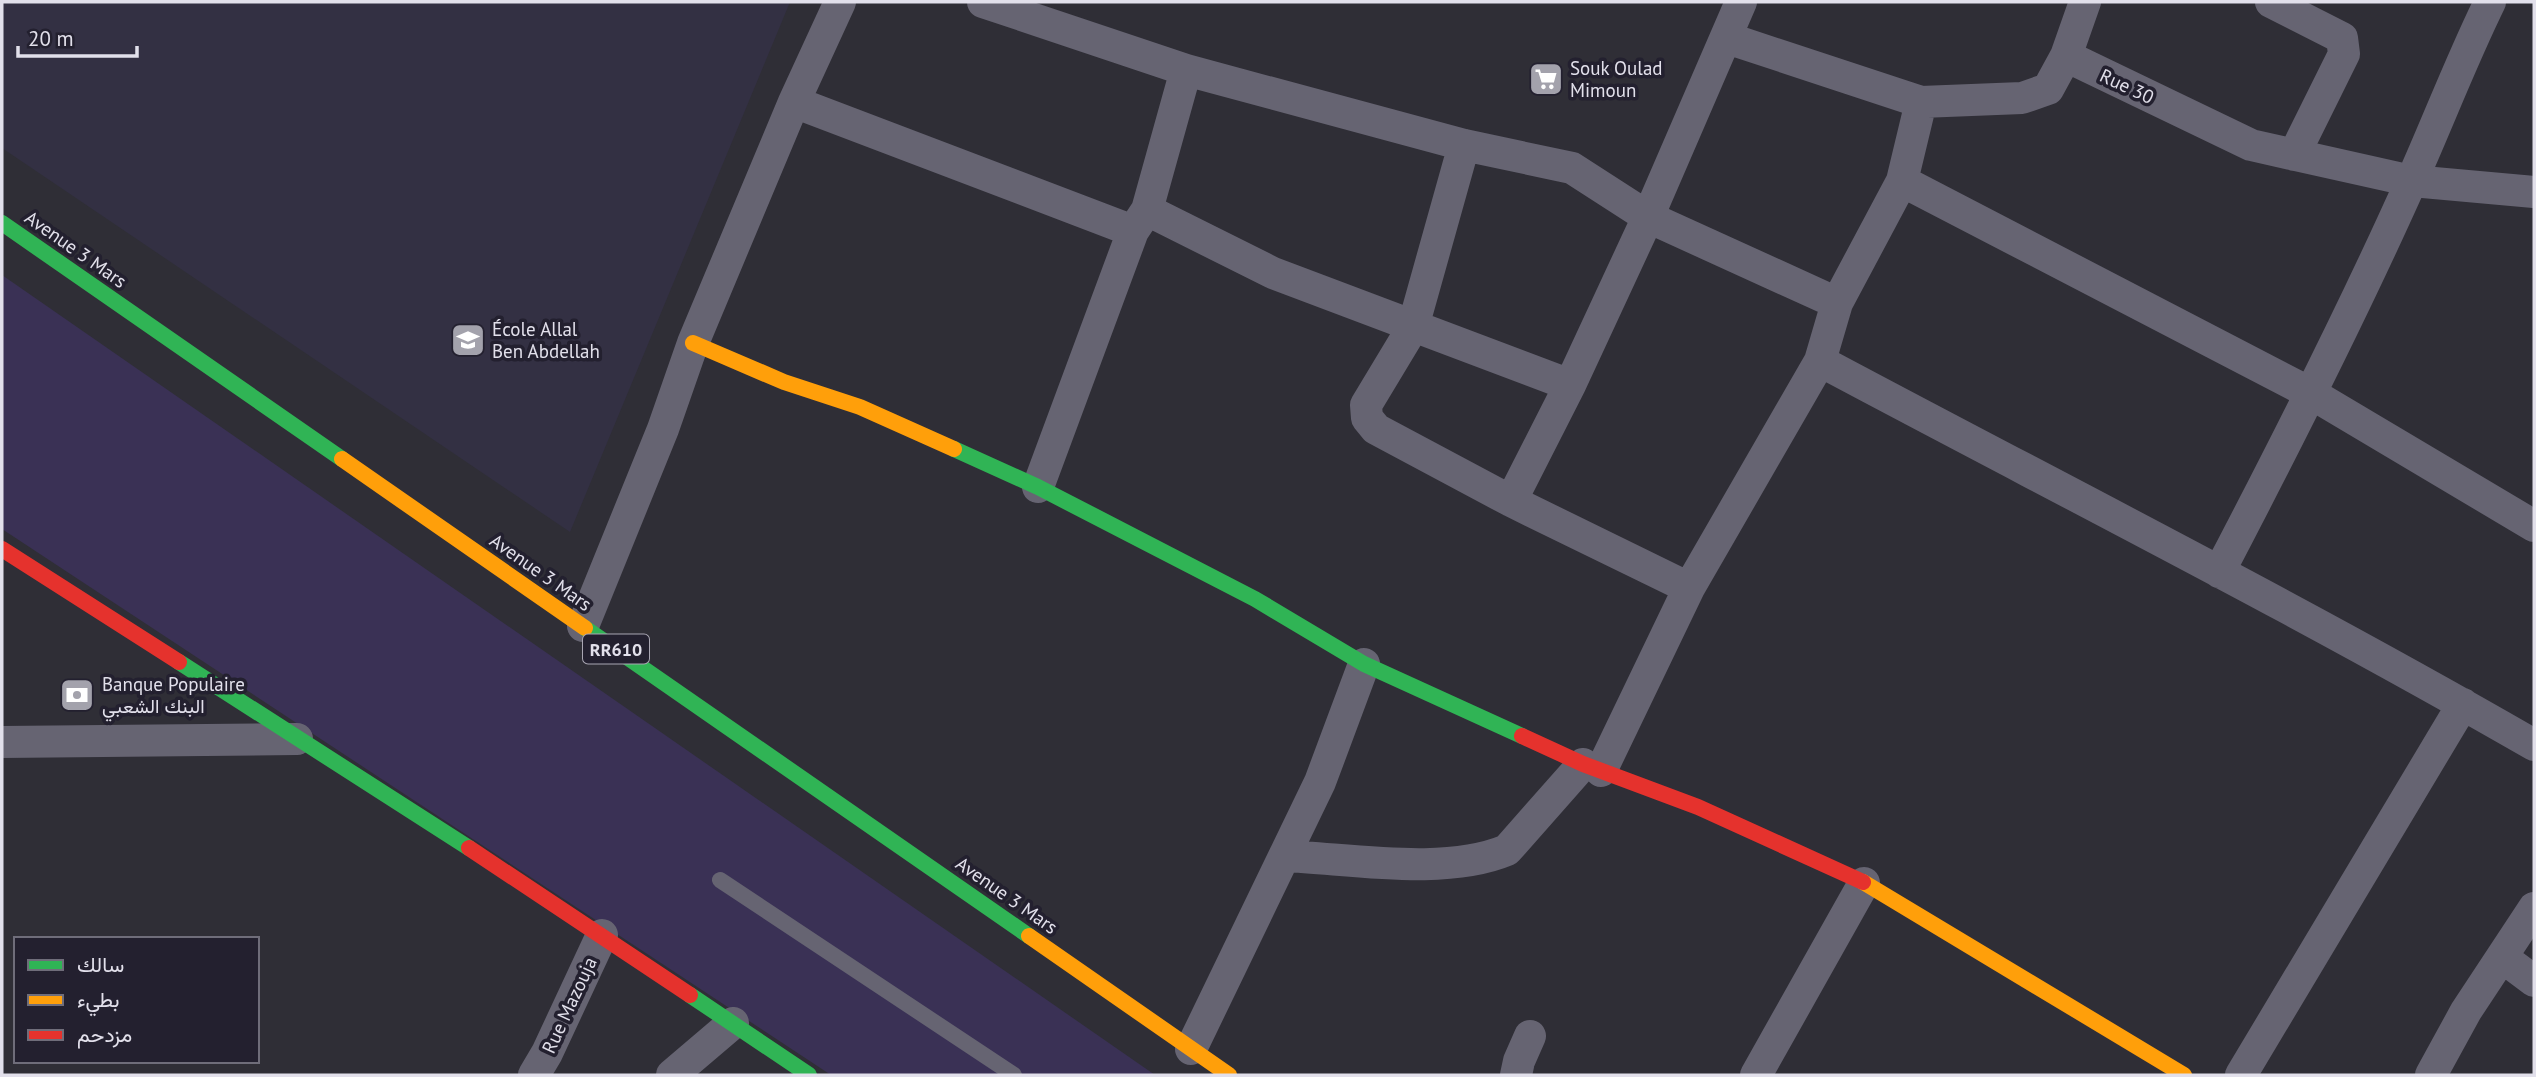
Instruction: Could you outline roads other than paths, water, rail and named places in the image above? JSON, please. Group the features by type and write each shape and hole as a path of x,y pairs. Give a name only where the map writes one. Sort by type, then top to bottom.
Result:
{"main road":[{"name":"Avenue 3 Mars","path":"2,223 583,626 1188,1058 1229,1075"},
{"path":"693,343 784,382 860,407 1038,487 1255,599 1364,664 1592,767 1698,807 1864,883 2154,1067 2184,1075"},
{"path":"2,549 487,859 809,1075"}],"street":[{"path":"583,626 663,429 693,343 794,102 840,2"},
{"path":"983,2 1186,70 1464,145 1572,168 1648,217 1837,303"},
{"path":"1511,501 1570,385 1648,217 1741,2"},
{"path":"1727,38 1921,102 2022,98 2048,89 2066,56 2085,2"},
{"path":"2271,2 2342,38 2344,47 2344,54 2294,155"},
{"path":"2219,572 2312,394 2412,181 2464,55 2490,2"},
{"name":"Rue 30","path":"2066,56 2251,145 2412,181 2534,192"},
{"path":"1038,487 1140,221 1186,70"},
{"path":"794,102 1140,221 1570,385"},
{"path":"1285,856 1402,863 1459,863 1490,857 1507,850 1592,767 1689,588 1820,361 1837,303 1902,181 1921,102"},
{"path":"1464,145 1413,327 1366,405 1367,418 1376,429 1511,501 1689,588"},
{"path":"1902,181 2312,394 2534,526"},
{"path":"1820,361 2219,572 2534,745"},
{"path":"1188,1058 1320,782 1364,664"},
{"path":"2241,1075 2463,704"},
{"path":"2,742 297,739"},
{"path":"1756,1075 1864,883"},
{"path":"2431,1075 2466,1011 2534,908"},
{"name":"Rue Mazouja","path":"534,1075 547,1054 602,935"},
{"path":"2502,957 2534,981"},
{"path":"672,1075 733,1023"},
{"path":"1516,1075 1530,1036"}],"lane":[{"path":"720,880 1014,1075"}],"place":[{"name":"Souk Oulad Mimoun","path":"1546,79"},
{"name":"École Allal Ben Abdellah","path":"468,340"},
{"name":"Banque Populaire البنك الشعبي","path":"77,695"}]}
